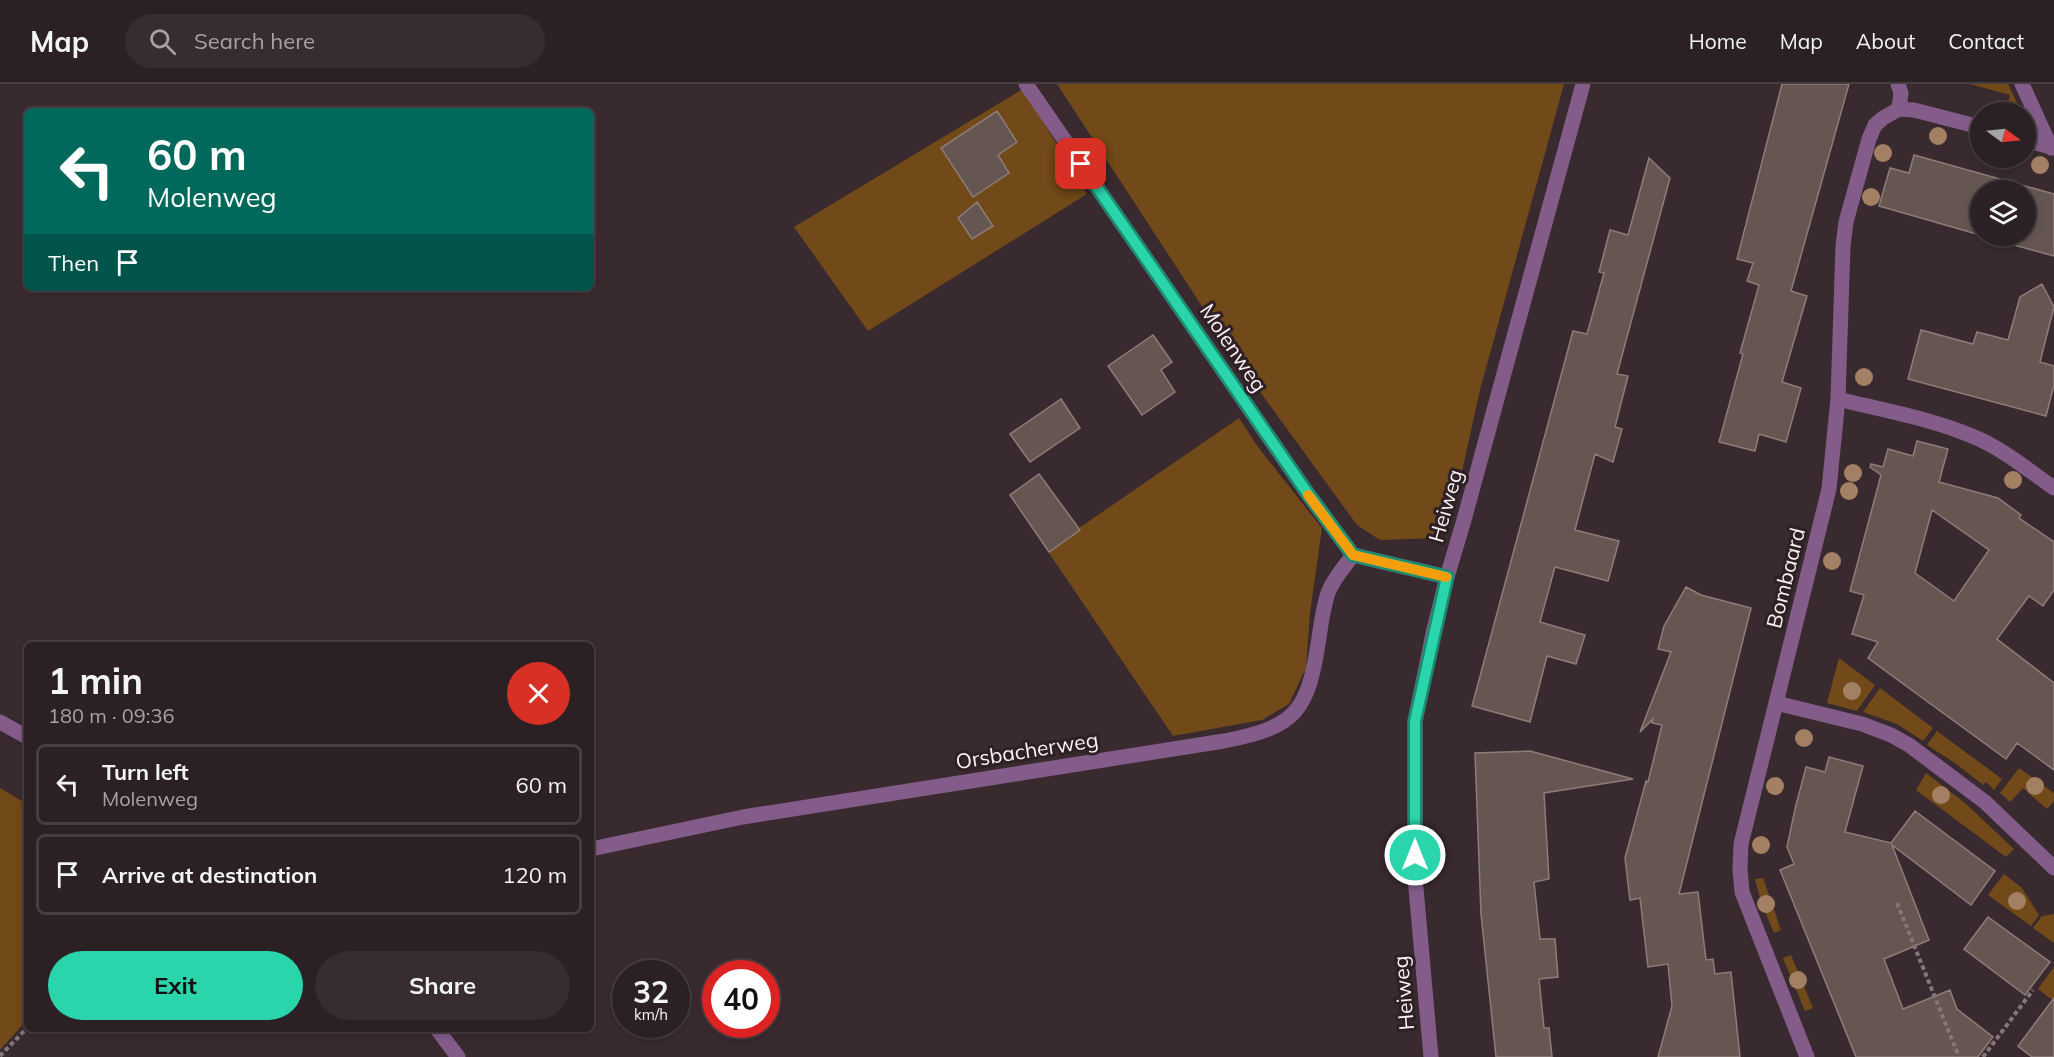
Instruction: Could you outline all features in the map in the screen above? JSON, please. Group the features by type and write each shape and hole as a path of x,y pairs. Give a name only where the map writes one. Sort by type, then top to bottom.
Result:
{"street":[{"name":"Molenweg","path":"1026,84 1308,494 1353,555"},
{"name":"Heiweg","path":"1431,1057 1415,877 1415,721 1447,577 1583,84"},
{"path":"1898,84 1901,93 1899,109 1930,113 1970,125"},
{"path":"2022,84 2053,148"},
{"name":"Bombaard","path":"1807,1057 1751,918 1743,892 1740,869 1741,844 1829,489 1838,399 1846,222 1875,125 1883,117 1899,109"},
{"path":"2036,143 2053,148"},
{"path":"1838,399 1952,428 1973,436 1988,443 2054,488"},
{"path":"1353,555 1447,577"},
{"name":"Orsbacherweg","path":"594,848 743,817 1224,741 1264,731 1286,721 1306,697 1311,682 1328,592 1353,555"},
{"path":"1776,703 1862,724 1909,745 1984,802 2054,868"},
{"path":"0,722 24,735"},
{"path":"439,1032 458,1057"}],"path":[{"path":"1897,903 1959,1057"},
{"path":"1983,1057 2033,990"},
{"path":"0,1056 24,1031"}],"shaded area":[{"path":"1057,84 1564,84 1480,390 1455,503 1449,523 1439,538 1380,540 1357,525 1239,363"},
{"path":"1970,84 2008,84 2017,102 2008,102 2010,95"},
{"path":"1023,89 1087,194 868,331 794,227"},
{"path":"1239,418 1258,447 1322,528 1310,613 1306,668 1289,704 1262,720 1173,736 1047,550"},
{"path":"1839,658 1875,685 1857,711 1827,703"},
{"path":"1880,688 1933,728 1923,741 1897,724 1863,712"},
{"path":"1937,731 2002,779 1994,790 1986,782 1983,785 1927,745"},
{"path":"2019,768 2054,793 2054,801 2047,809 2023,788 2010,802 2000,793"},
{"path":"1926,773 1965,803 2014,849 2006,857 1916,790"},
{"path":"0,788 24,802 24,1023 0,1050"},
{"path":"2004,874 2022,888 2039,915 2031,926 1988,895"},
{"path":"1763,878 1781,930 1774,933 1761,902 1755,879"},
{"path":"2054,914 2054,943 2033,928 2042,916"},
{"path":"1791,955 1813,1008 1805,1011 1783,958"},
{"path":"2054,967 2054,1001 2038,989"}],"building":[{"path":"1782,84 1849,84 1791,291 1807,296 1782,382 1801,388 1786,442 1759,434 1755,451 1719,442 1759,285 1747,281 1753,263 1737,259"},
{"path":"997,111 1017,142 998,155 1009,173 973,197 941,148"},
{"path":"1914,155 2004,180 1970,180 1970,232 1879,206 1890,168 1909,173"},
{"path":"1649,158 1670,178 1617,374 1628,376 1615,427 1622,429 1613,462 1595,454 1575,530 1619,541 1608,581 1555,567 1540,622 1585,635 1576,664 1547,656 1530,722 1472,706 1573,331 1587,334 1604,273 1599,272 1610,230 1628,235"},
{"path":"2036,189 2054,194 2054,256 2018,246 2036,246"},
{"path":"977,202 993,226 972,239 958,218"},
{"path":"2042,284 2054,307 2040,362 2054,366 2054,385 2046,416 1908,379 1921,330 1973,344 1977,332 2008,340 2020,297"},
{"path":"1153,335 1172,362 1161,370 1175,392 1142,415 1108,366"},
{"path":"1061,399 1080,428 1030,462 1010,434"},
{"path":"1917,441 1948,449 1939,482 1998,498 2021,515 2019,518 2054,542 2054,590 2043,606 2029,596 1997,639 2054,683 2054,770 2017,743 2006,759 1868,658 1878,642 1852,634 1864,595 1850,591 1881,475 1870,467 1871,464 1883,467 1888,449 1913,456","holes":["1932,510 1989,550 1954,601 1915,573"]},
{"path":"1039,474 1080,530 1049,552 1010,495"},
{"path":"1686,587 1701,595 1751,608 1679,894 1698,892 1706,960 1713,959 1715,974 1731,972 1740,1057 1658,1057 1672,1006 1668,964 1648,967 1640,898 1630,900 1625,858 1662,725 1652,723 1653,719 1640,732 1671,652 1658,649 1664,626"},
{"path":"1530,751 1633,779 1544,793 1549,879 1534,882 1540,939 1555,939 1558,977 1539,979 1544,1028 1549,1028 1552,1057 1496,1057 1481,914 1475,753"},
{"path":"1829,757 1863,766 1845,832 1891,843 1915,811 1995,871 1971,905 1892,845 1929,940 1884,959 1903,1009 1950,990 1957,1009 1993,1037 1978,1057 1856,1057 1780,870 1794,864 1787,847 1806,767 1825,772"},
{"path":"1988,917 2050,962 2025,995 1964,949"},
{"path":"2054,998 2054,1057 2032,1057 2018,1046"}],"slow traffic":[{"path":"1308,495 1353,555 1446,577"}],"route":[{"path":"1081,164 1308,494 1353,555 1447,577 1415,721 1415,855"}]}
